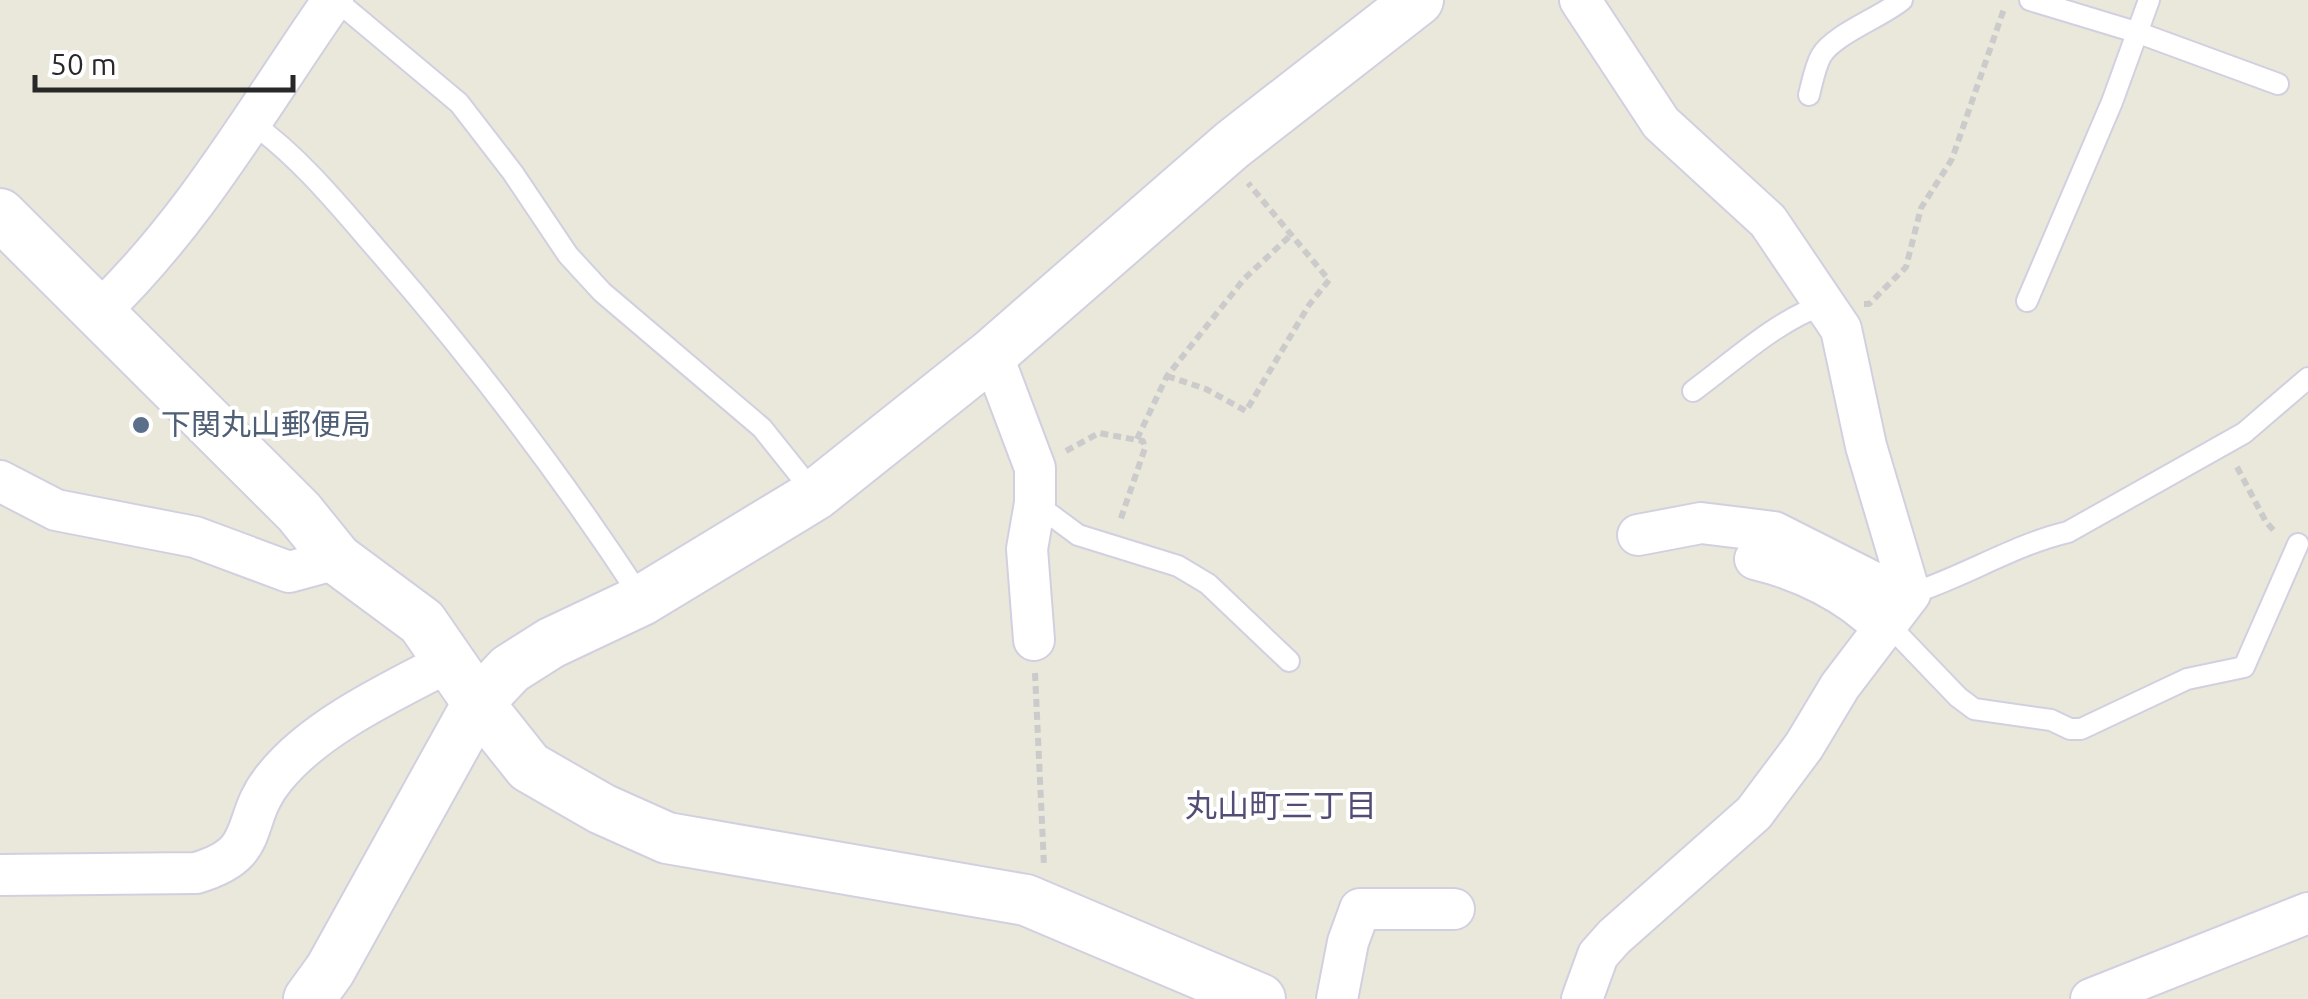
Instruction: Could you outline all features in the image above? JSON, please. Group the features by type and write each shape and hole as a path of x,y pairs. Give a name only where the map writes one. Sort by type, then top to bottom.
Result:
{"street":[{"path":"99,312 130,282 207,190 334,0"},
{"path":"309,999 330,970 478,703 510,669 551,642 642,600 816,494 992,354 1232,145 1418,0"},
{"path":"1580,0 1661,123 1768,221 1842,330 1895,612 1754,812 1614,937 1598,956 1582,999"},
{"path":"0,214 300,512 338,559 422,622 478,703 529,767 602,809 668,838 1026,900 1178,983 1260,999"},
{"path":"992,354 1035,468 1036,503 1028,550 1034,640"},
{"path":"0,481 56,510 195,537 289,572 338,559"},
{"path":"1638,534 1702,522 1774,532 1876,582 1895,612"},
{"path":"1755,559 1782,565 1868,613 1895,612"},
{"path":"0,875 196,873 223,866 244,844 262,795 276,774 302,751 388,694 450,661"},
{"path":"0,859 52,875"},
{"path":"1337,999 1348,942 1360,908 1454,909"},
{"path":"2091,999 2308,913"}],"lane":[{"path":"334,0 459,103 590,280 762,428 816,494"},
{"path":"1808,95 1822,54 1902,0"},
{"path":"2030,0 2278,84"},
{"path":"2027,301 2139,34 2149,0"},
{"path":"252,123 322,186 463,348 608,546 642,600"},
{"path":"1692,390 1810,309 1827,306"},
{"path":"2298,544 2250,661 2244,667 2188,679 2080,729 2051,720 1974,709 1958,698 1895,612 1935,586 2044,538 2068,532 2224,444 2308,378"},
{"path":"1036,503 1078,535 1178,566 1208,584 1289,661"}],"path":[{"path":"1827,306 1868,304 1906,267 1918,217 1952,159 2006,0"},
{"path":"1167,376 1206,389 1246,411 1329,280 1247,182"},
{"path":"1136,439 1167,376 1244,279 1292,234"},
{"path":"1098,432 1144,441 1145,448 1112,546"},
{"path":"2224,444 2266,522 2277,534 2298,544"},
{"path":"1034,640 1044,866 1038,906"}],"place":[{"name":"下関丸山郵便局","path":"141,425"}],"district":[{"name":"丸山町三丁目","path":"1281,806"}]}
